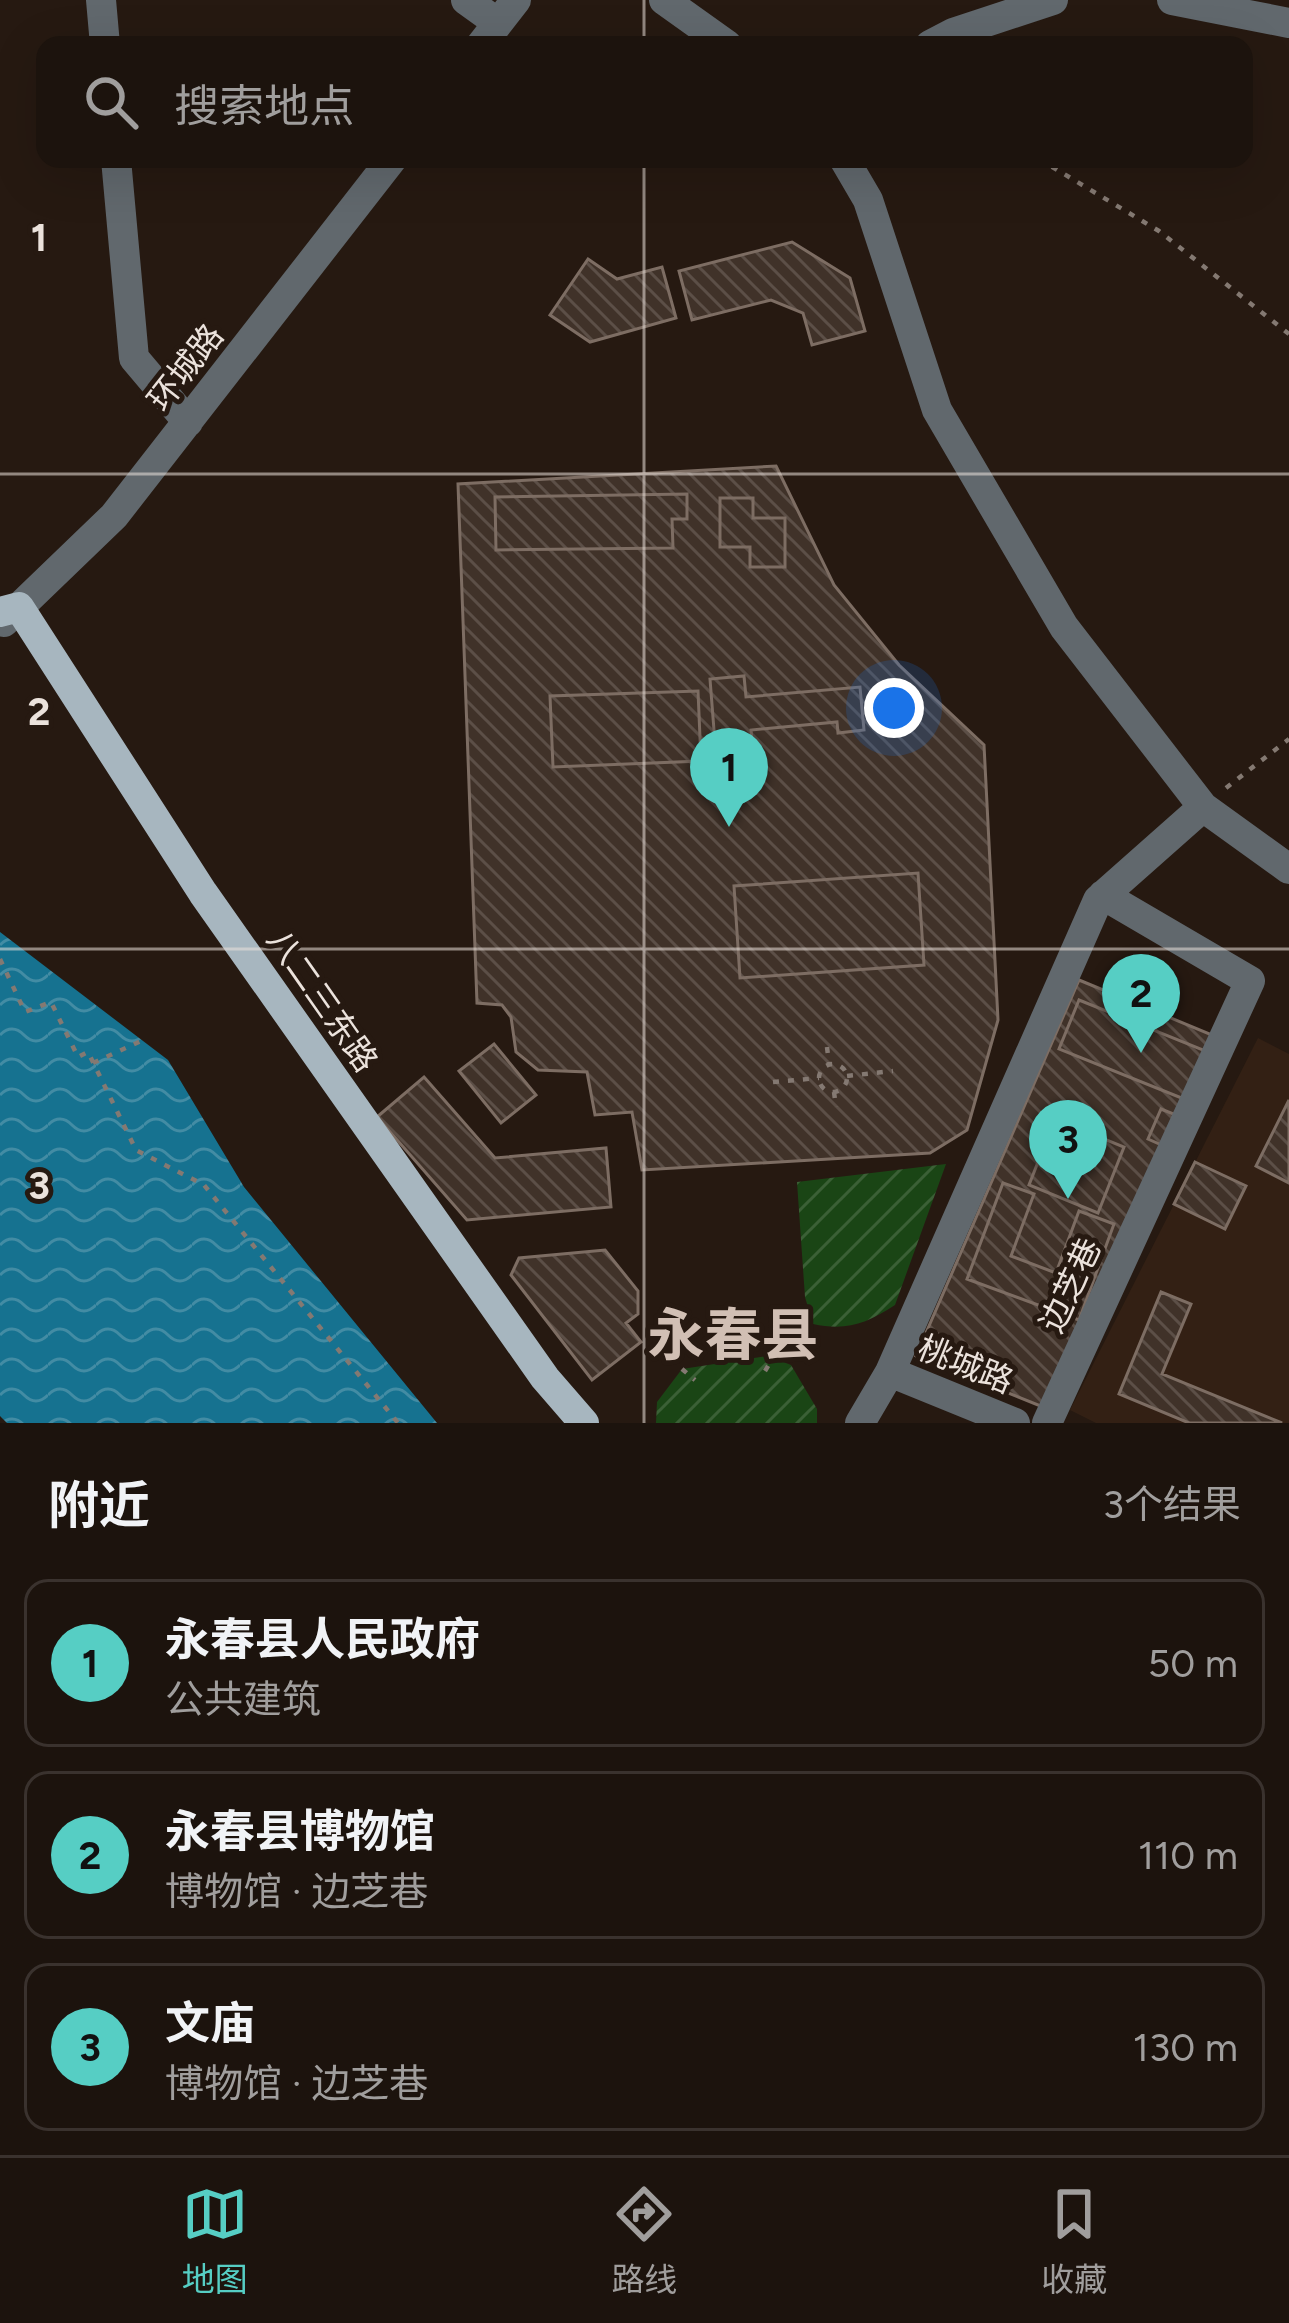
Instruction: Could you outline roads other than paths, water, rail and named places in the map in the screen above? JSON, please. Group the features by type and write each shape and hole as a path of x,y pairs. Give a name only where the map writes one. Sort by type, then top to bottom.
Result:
{"main road":[{"name":"八二三东路","path":"6,615 545,1378 584,1423"}],"street":[{"path":"101,0 105,36"},
{"path":"466,0 498,23"},
{"path":"664,0 714,36"},
{"path":"947,36 1053,0"},
{"path":"1172,0 1289,23"},
{"path":"117,168 134,358 188,422"},
{"name":"环城路","path":"6,615 114,516 385,168"},
{"path":"849,168 868,200 937,410 1064,626 1203,806 1289,869"},
{"path":"860,1423 890,1372 1103,895 1203,806"},
{"name":"边芝巷","path":"1047,1423 1250,981 1103,895"},
{"name":"桃城路","path":"890,1372 1015,1423"}],"water":[{"path":"0,932 168,1060 244,1187 437,1423 7,1423 0,1416"}],"place":[{"name":"永春县人民政府","path":"729,827"},
{"name":"永春县博物馆","path":"1141,1053"},
{"name":"文庙","path":"1068,1199"}],"district":[{"name":"永春县","path":"733,1335"}]}
